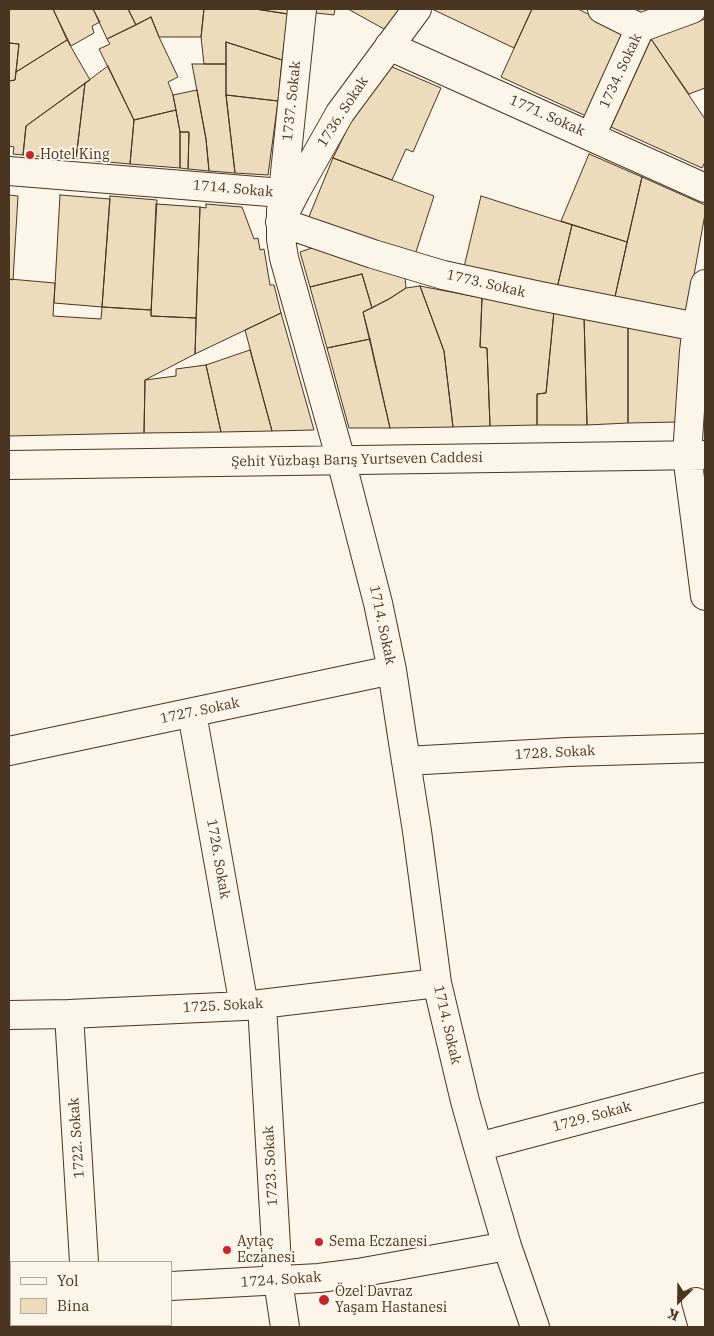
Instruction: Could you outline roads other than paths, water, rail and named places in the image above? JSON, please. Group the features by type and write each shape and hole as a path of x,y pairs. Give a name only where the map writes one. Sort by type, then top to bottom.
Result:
{"street":[{"name":"1737. Sokak","path":"282,193 302,9"},
{"name":"1736. Sokak","path":"280,222 340,113 417,9"},
{"path":"602,9 640,28"},
{"name":"1734. Sokak","path":"591,136 640,28 692,9"},
{"name":"1771. Sokak","path":"389,46 705,188"},
{"name":"1714. Sokak","path":"9,171 282,193 280,222 284,258 341,460 378,603 392,670 417,832 436,983 478,1148 507,1246 535,1327"},
{"name":"1773. Sokak","path":"280,222 373,254 443,275 697,327"},
{"path":"705,284 697,327 688,425 696,455 705,596"},
{"name":"Şehit Yüzbaşı Barış Yurtseven Caddesi","path":"9,465 696,455"},
{"name":"1727. Sokak","path":"9,751 392,670"},
{"name":"1726. Sokak","path":"192,713 253,1005"},
{"name":"1728. Sokak","path":"406,761 568,752 705,748"},
{"name":"1725. Sokak","path":"9,1014 69,1014 253,1005 436,983"},
{"name":"1723. Sokak","path":"253,1005 278,1281 285,1327"},
{"name":"1722. Sokak","path":"69,1014 84,1261"},
{"name":"1729. Sokak","path":"478,1148 705,1087"},
{"name":"1724. Sokak","path":"172,1286 318,1278 358,1273 507,1246"}],"place":[{"name":"Hotel King","path":"30,155"},
{"name":"Sema Eczanesi","path":"319,1242"},
{"name":"Aytaç Eczanesi","path":"227,1250"},
{"name":"Özel Davraz Yaşam Hastanesi","path":"324,1300"}]}
